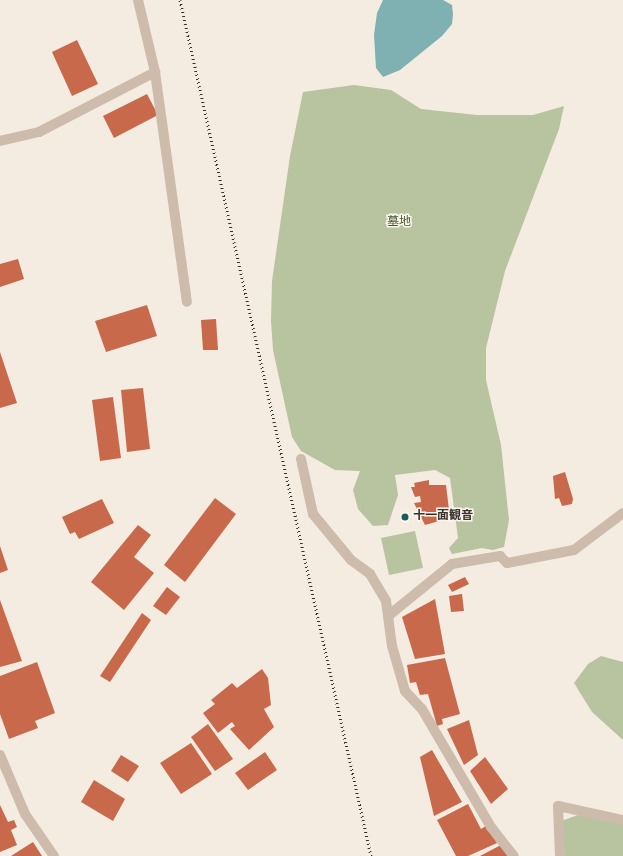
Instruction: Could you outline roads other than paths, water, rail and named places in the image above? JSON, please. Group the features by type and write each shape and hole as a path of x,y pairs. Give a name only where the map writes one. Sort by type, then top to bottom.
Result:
{"street":[{"path":"138,0 155,72 188,302"},
{"path":"0,141 38,132 155,72"},
{"path":"301,459 313,514 351,560 370,574 386,601 392,646 405,691 422,709 491,827 514,856"},
{"path":"388,616 452,564 500,556 506,563 574,550 623,513"},
{"path":"0,755 25,814 54,856"},
{"path":"560,856 558,806 623,820"}],"water":[{"path":"383,0 443,0 452,5 453,14 452,24 442,36 400,70 383,77 376,68 374,35 377,13"}],"railway":[{"path":"180,0 371,856"}],"place":[{"name":"十一面観音","path":"405,517"}],"park label":[{"name":"墓地","path":"399,223"}]}
